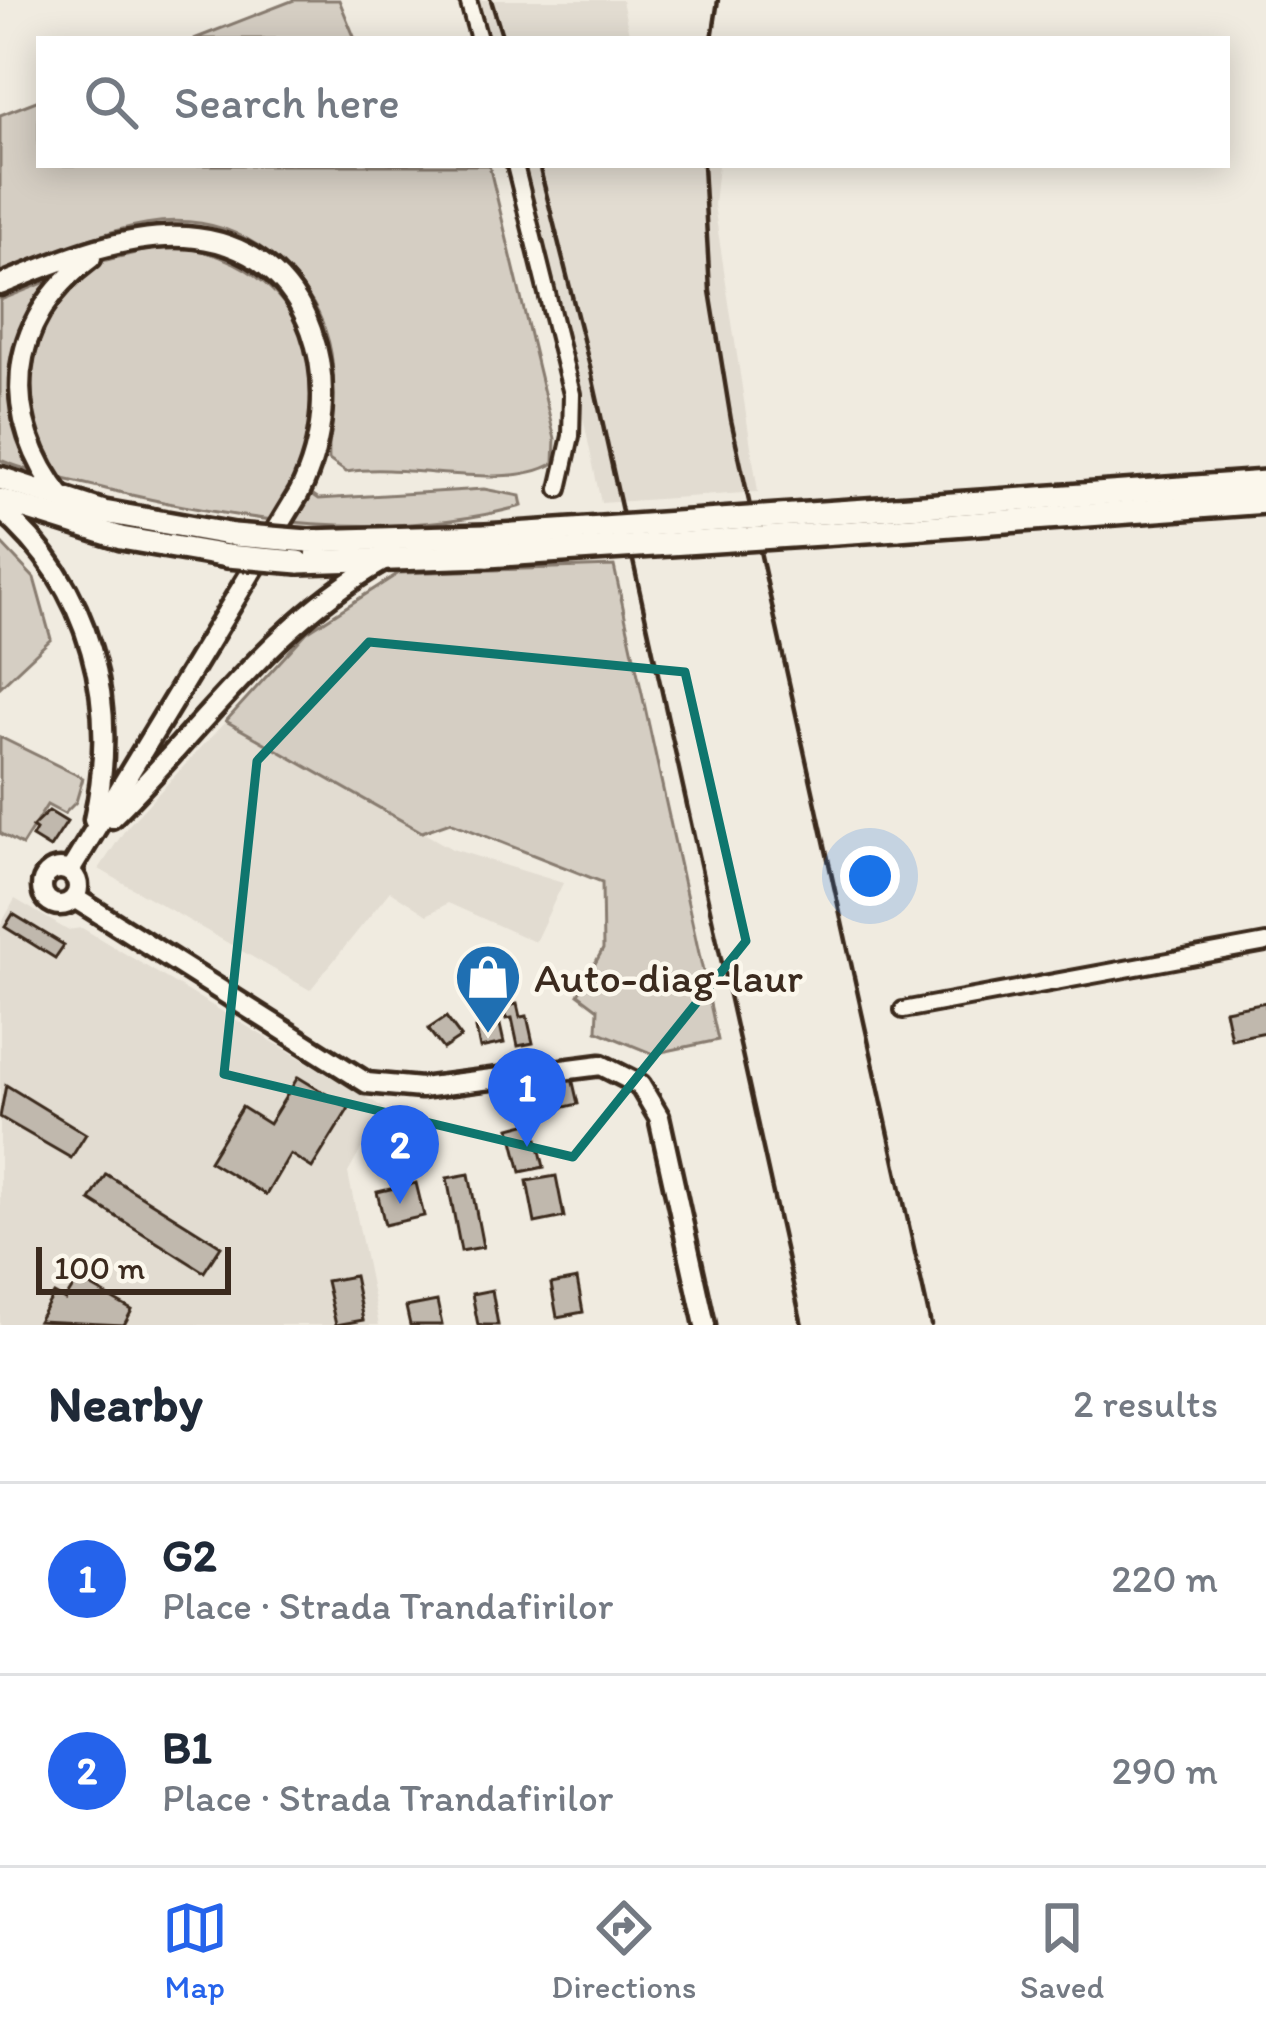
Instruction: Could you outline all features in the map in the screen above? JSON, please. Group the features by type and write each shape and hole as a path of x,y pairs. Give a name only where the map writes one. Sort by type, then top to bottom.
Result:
{"highway":[{"path":"0,478 231,546"},
{"path":"896,518 1266,482"},
{"path":"304,552 1266,502"},
{"path":"0,505 121,538 382,562 487,546"}],"main road":[{"path":"0,285 63,260 147,238 185,237 219,244 252,260 292,298 312,328 326,394 319,443 299,493 70,871"},
{"path":"64,500 21,444 14,412 17,358 43,302 100,252"},
{"path":"0,505 56,569 94,652 103,729 90,838"},
{"path":"90,838 292,625 334,590 382,562"},
{"path":"70,871 79,887 75,898 58,905 43,892 48,874 70,871"},
{"path":"75,898 368,1083 421,1088 591,1064 627,1074 645,1090 659,1117 705,1325"}],"street":[{"path":"468,0 478,36"},
{"path":"516,168 572,394 571,436 559,489"},
{"path":"903,1010 1266,943"}],"highlighted area":[{"path":"369,642 685,672 746,941 573,1157 224,1074 257,761"}],"shaded area":[{"path":"294,0 339,0 354,36 202,36"},
{"path":"473,0 622,0 629,36 484,36"},
{"path":"36,101 36,168 490,168 555,439 554,463 510,475 346,472 329,460 333,365 317,311 274,258 241,236 207,224 138,225 68,248 0,278 0,115"},
{"path":"524,168 718,168 714,205 758,492 601,503 558,298"},
{"path":"168,245 235,263 283,302 299,328 315,392 312,435 293,481 319,499 484,489 520,496 522,506 418,524 313,524 157,501 0,460 0,300 94,263"},
{"path":"0,542 34,578 51,639 0,687"},
{"path":"614,566 718,1040 653,1054 597,1031 598,1009 578,994 603,949 602,882 450,822 422,832 226,721 307,632 399,573"},
{"path":"226,721 452,849 563,883 535,942 448,903 427,915 390,891 310,990 99,869 127,827"},
{"path":"0,737 83,778 76,802 64,814 47,805 22,845 0,833"},
{"path":"15,899 67,930 82,928 384,1108 348,1173 379,1325 0,1325 0,926"}],"building":[{"path":"49,811 67,822 50,848 32,837 36,830 32,827"},
{"path":"13,914 64,945 55,958 5,927"},
{"path":"1266,1002 1266,1032 1231,1039 1225,1010"},
{"path":"517,1004 520,1017 527,1016 533,1043 518,1046 512,1018 506,1019 503,1007"},
{"path":"446,1017 461,1037 443,1049 428,1029"},
{"path":"500,1025 504,1043 480,1048 476,1029"},
{"path":"298,1077 349,1108 312,1168 290,1154 266,1195 209,1161 242,1107 269,1124"},
{"path":"572,1078 578,1104 540,1113 534,1086"},
{"path":"6,1085 86,1134 71,1158 0,1117"},
{"path":"533,1122 544,1167 521,1172 510,1128"},
{"path":"106,1174 221,1246 204,1272 90,1200"},
{"path":"469,1174 483,1247 461,1251 447,1178"},
{"path":"556,1176 564,1217 535,1223 527,1181"},
{"path":"416,1183 424,1216 385,1225 377,1192"},
{"path":"354,1276 363,1320 336,1325 326,1281"},
{"path":"78,1279 132,1310 124,1325 38,1321 54,1294 65,1300"},
{"path":"577,1279 583,1312 557,1317 551,1284"},
{"path":"492,1290 498,1325 478,1325 472,1294"},
{"path":"437,1301 442,1325 410,1325 406,1307"}],"railway":[{"path":"491,0 502,36"},
{"path":"712,36 718,0"},
{"path":"540,168 591,371 802,1325"},
{"path":"703,168 710,291 731,420 931,1325"}],"place":[{"name":"Auto-diag-laur","path":"488,1036"},
{"name":"G2","path":"527,1147"},
{"name":"B1","path":"400,1204"}]}
